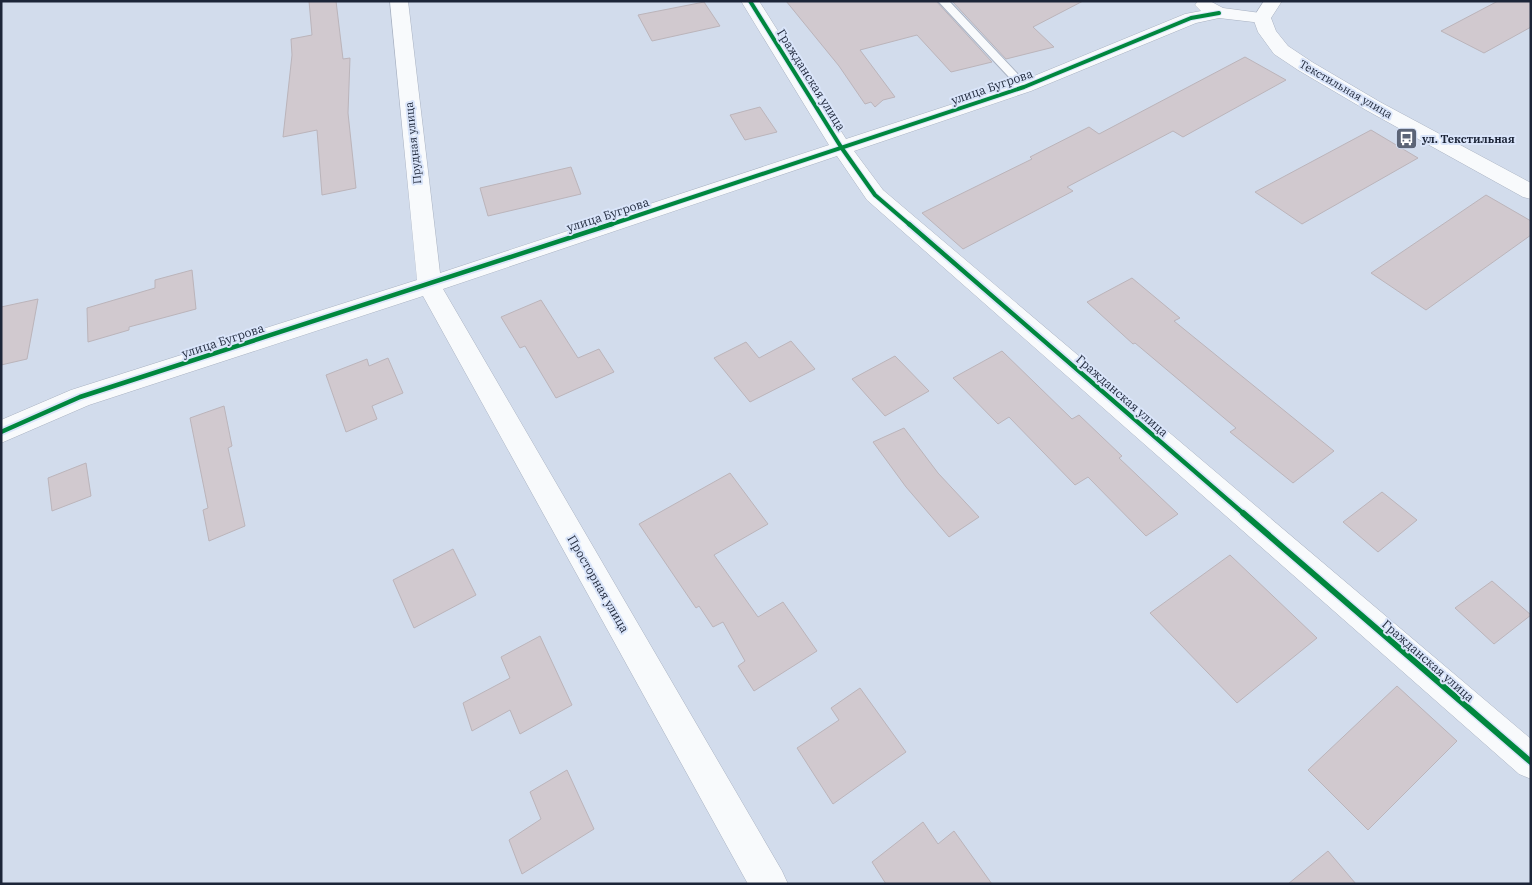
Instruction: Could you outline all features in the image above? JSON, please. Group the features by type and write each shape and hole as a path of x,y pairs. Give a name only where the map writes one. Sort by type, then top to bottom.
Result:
{"street":[{"name":"Прудная улица","path":"399,1 429,285"},
{"name":"Гражданская улица","path":"750,1 841,147 875,196 1531,762"},
{"name":"Текстильная улица","path":"1196,1 1219,13 1268,10 1268,32 1281,50 1304,66 1531,192"},
{"name":"улица Бугрова","path":"1,432 80,397 429,285 1024,87 1191,18 1219,13"},
{"name":"Просторная улица","path":"429,285 769,884"}],"lane":[{"path":"944,1 1024,87"}],"building":[{"path":"309,1 336,1 343,59 350,58 348,113 356,188 322,195 317,130 283,137 292,55 291,39 312,35"},
{"path":"786,1 936,1 992,62 951,72 917,35 860,50 895,97 883,100 875,107 871,102 865,104 839,66"},
{"path":"952,1 1083,1 1033,27 1054,47 1006,59"},
{"path":"1498,1 1531,1 1531,27 1484,53 1441,31"},
{"path":"704,2 720,26 652,41 638,15"},
{"path":"1245,57 1286,80 1183,137 1173,131 1067,187 1073,191 963,249 922,213 1032,159 1030,157 1089,127 1099,134"},
{"path":"760,107 777,132 745,140 730,115"},
{"path":"1371,130 1418,158 1302,224 1255,192"},
{"path":"571,167 581,194 488,216 480,188"},
{"path":"1486,195 1531,221 1531,235 1426,310 1371,273"},
{"path":"192,270 196,309 129,327 129,330 88,342 87,308 155,288 155,280"},
{"path":"1132,278 1180,318 1174,321 1334,451 1293,483 1230,432 1236,428 1135,343 1133,344 1087,302"},
{"path":"38,299 27,359 1,365 1,307"},
{"path":"541,300 578,358 599,349 614,372 556,398 525,346 520,348 501,317"},
{"path":"791,341 815,369 750,402 714,358 746,342 759,358"},
{"path":"1002,351 1072,419 1079,415 1122,456 1119,458 1178,514 1146,536 1088,477 1075,485 1009,417 998,424 953,378"},
{"path":"895,356 929,391 885,416 852,379"},
{"path":"388,358 403,393 372,406 377,419 346,432 326,375 367,359 369,366"},
{"path":"224,406 232,446 228,448 245,526 209,541 203,510 208,508 190,418"},
{"path":"904,428 938,473 979,517 949,537 906,487 873,442"},
{"path":"86,463 91,496 52,511 48,478"},
{"path":"730,473 768,524 714,555 758,617 783,602 817,651 754,691 738,666 745,661 723,622 713,627 699,606 696,608 639,524"},
{"path":"1382,492 1417,520 1378,552 1343,522"},
{"path":"453,549 476,595 414,628 393,580"},
{"path":"1230,555 1317,638 1237,703 1150,613"},
{"path":"1492,581 1531,615 1494,644 1455,608"},
{"path":"540,636 572,705 520,734 510,710 472,731 463,703 510,678 501,657"},
{"path":"1397,686 1457,741 1368,830 1308,770"},
{"path":"860,688 906,752 833,804 797,748 839,720 831,708"},
{"path":"567,770 594,829 522,874 509,840 541,819 530,792"},
{"path":"923,822 938,844 954,831 992,884 886,884 872,862"},
{"path":"1328,851 1356,884 1288,884"}],"cycle path":[{"path":"750,1 841,147 875,195 1531,762"},
{"path":"1,432 80,397 429,285 1024,87 1191,18 1219,13"}],"place":[{"name":"ул. Текстильная","path":"1406,139"}]}
